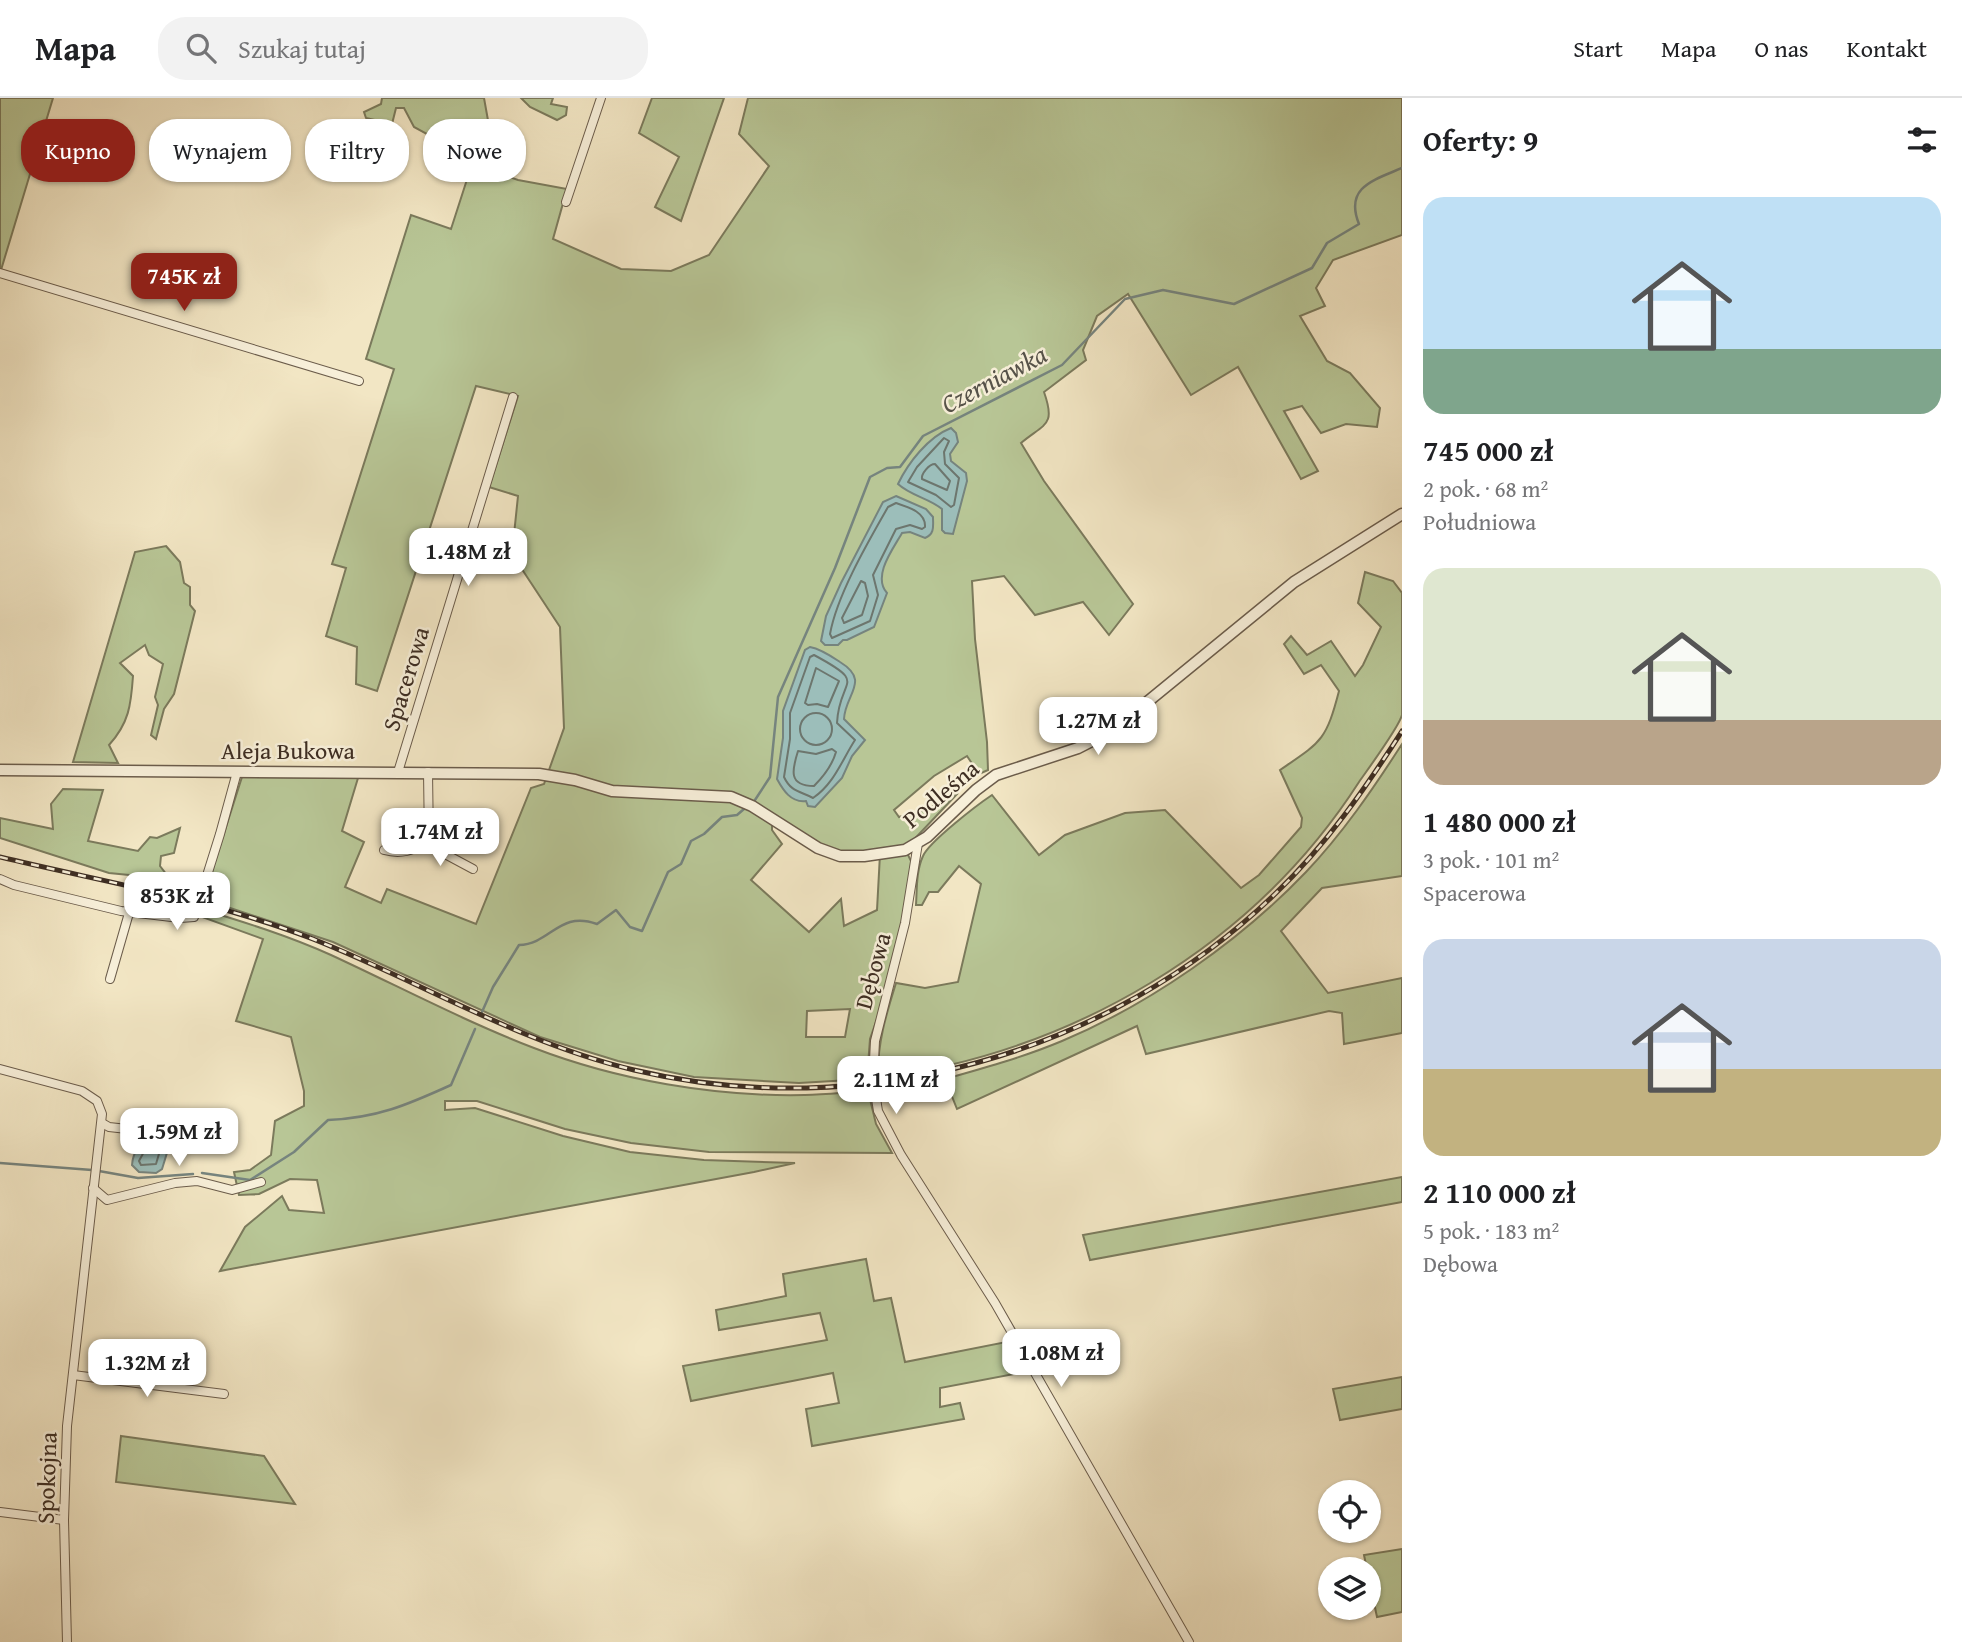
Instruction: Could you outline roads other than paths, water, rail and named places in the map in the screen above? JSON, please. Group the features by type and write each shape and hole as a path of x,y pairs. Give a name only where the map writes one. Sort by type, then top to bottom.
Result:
{"street":[{"path":"566,202 601,98"},
{"path":"0,273 359,381"},
{"name":"Spacerowa","path":"398,772 513,397"},
{"name":"Podleśna","path":"575,780 623,792 731,797 752,806 818,848 840,856 863,856 905,850 918,843 996,775 1078,748 1113,730 1294,582 1402,514"},
{"name":"Aleja Bukowa","path":"0,770 520,773 575,780"},
{"path":"0,879 14,885 129,913 194,917 237,772"},
{"path":"428,772 429,842 432,848 473,869"},
{"path":"384,850 407,852 429,842"},
{"name":"Dębowa","path":"918,843 905,923 875,1041 873,1083 878,1111 891,1139 995,1303 1189,1642"},
{"path":"905,850 915,869"},
{"path":"110,979 129,913"},
{"name":"Spokojna","path":"0,1069 82,1091 94,1098 100,1107 102,1122 67,1426 64,1520 67,1642"},
{"path":"102,1122 109,1127 136,1130"},
{"path":"91,1213 107,1200 175,1182 197,1181 232,1190 261,1182"},
{"path":"93,1188 107,1200"},
{"path":"73,1375 224,1394"},
{"path":"0,1512 64,1520"}],"water":[{"path":"951,428 956,433 958,442 950,454 951,461 966,473 967,481 953,534 942,530 942,509 898,484 920,452 934,438"},
{"path":"896,496 926,509 933,517 932,532 925,538 910,532 902,533 885,563 882,579 887,593 874,627 843,640 838,645 825,645 821,641 826,616 841,583 883,502"},
{"path":"810,647 833,657 854,675 854,688 844,719 865,740 852,756 842,778 815,807 808,806 806,801 792,798 777,779 783,738 783,711 805,650"},
{"path":"152,1136 168,1139 170,1143 162,1169 156,1173 139,1172 132,1165 134,1156 141,1145"}],"waterway":[{"name":"Czerniawka","path":"755,800 770,777 778,697 835,568 870,477 887,468 900,467 923,436 1062,365 1125,299 1163,290 1234,304 1312,268 1327,243 1359,224 1355,201 1364,187 1402,168"},
{"name":"Czerniawka","path":"482,1012 493,987 519,945 530,943 573,921 597,924 616,910 630,927 642,931 668,872 681,864 691,841 704,834 722,817 737,815 744,809"},
{"name":"Czerniawka","path":"202,1173 250,1180 294,1152 328,1120 346,1119 391,1109 451,1085 475,1029"},
{"name":"Czerniawka","path":"0,1163 92,1170"},
{"name":"Czerniawka","path":"99,1171 138,1178 193,1174"}],"railway":[{"path":"0,857 158,893 275,925 353,956 511,1028 592,1058 634,1070 720,1085 807,1088 893,1080 978,1063 1059,1034 1137,997 1210,949 1294,875 1359,795 1402,731"}]}
